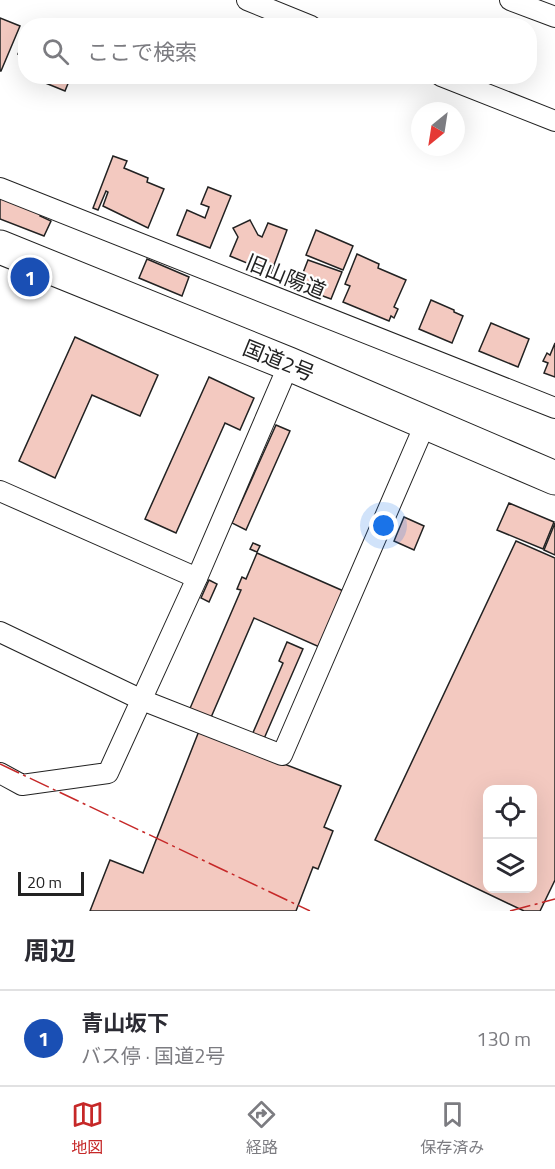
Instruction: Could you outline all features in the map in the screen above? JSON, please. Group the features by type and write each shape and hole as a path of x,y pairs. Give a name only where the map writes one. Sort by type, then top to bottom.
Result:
{"highway":[{"name":"国道2号","path":"0,247 289,364 555,478"}],"street":[{"path":"246,0 291,18"},
{"path":"510,0 555,16"},
{"path":"461,84 555,121"},
{"name":"旧山陽道","path":"0,188 555,408"},
{"path":"0,773 22,785 108,773 197,578 289,364"},
{"path":"0,632 142,700 282,755 426,422"},
{"path":"0,491 197,578"}],"building":[{"path":"0,18 18,25 18,31 0,71"},
{"path":"48,84 68,84 65,91"},
{"path":"113,156 127,161 124,168 148,178 147,182 164,189 148,228 103,206 108,192 106,191 98,210 93,208"},
{"path":"208,187 231,196 210,248 177,235 187,210 205,218 209,207 201,204"},
{"path":"0,197 41,214 40,216 51,221 44,236 0,219"},
{"path":"250,220 258,235 262,237 268,223 287,230 271,273 230,256 238,237 233,228"},
{"path":"316,230 353,246 343,270 306,255"},
{"path":"357,254 379,264 378,268 406,280 394,307 398,309 394,318 391,316 389,321 343,302 350,286 345,284"},
{"path":"147,259 189,277 182,296 139,278"},
{"path":"308,260 342,272 331,299 312,292 313,288 299,283"},
{"path":"431,300 463,316 452,343 419,329"},
{"path":"491,323 529,339 518,367 479,351"},
{"path":"75,337 158,375 140,416 92,395 55,478 19,461"},
{"path":"555,343 555,377 544,373 548,363 543,361 547,353 550,355"},
{"path":"209,377 254,398 240,430 225,423 176,533 145,519"},
{"path":"276,425 290,431 246,530 232,523"},
{"path":"509,503 554,522 543,549 497,530"},
{"path":"404,517 424,526 414,550 394,541"},
{"path":"555,523 555,555 544,550"},
{"path":"516,541 555,558 555,880 540,911 524,911 486,893 537,893 537,785 483,785 483,891 375,840"},
{"path":"253,543 260,546 257,552 250,549"},
{"path":"257,553 348,593 324,649 254,618 209,722 188,713 241,590 237,589 242,577 246,579"},
{"path":"209,580 217,584 209,602 201,598"},
{"path":"287,642 303,649 263,741 252,735 283,663 279,661"},
{"path":"199,731 341,786 324,827 333,831 318,869 313,867 296,911 90,911 110,860 143,873"}],"power":[{"path":"0,764 310,911"},
{"path":"510,911 555,899"}],"place":[{"name":"青山坂下","path":"30,277"}]}
